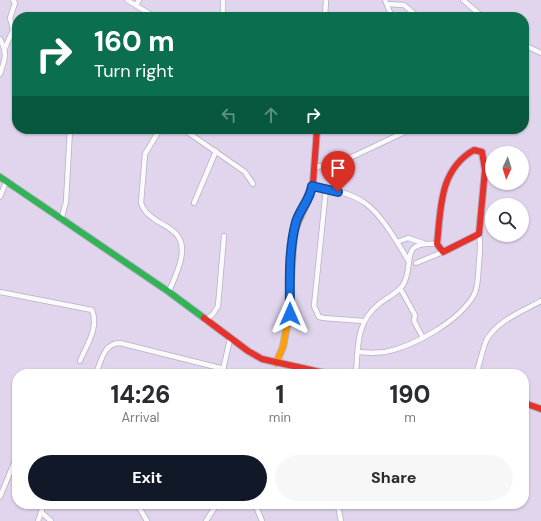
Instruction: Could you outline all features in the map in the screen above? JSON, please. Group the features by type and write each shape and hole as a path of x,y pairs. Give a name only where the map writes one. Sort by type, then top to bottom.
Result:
{"street":[{"path":"12,26 10,18 15,3 13,0"},
{"path":"127,0 147,12"},
{"path":"136,5 139,0"},
{"path":"223,0 223,12"},
{"path":"325,12 326,0"},
{"path":"463,0 477,12"},
{"path":"386,2 390,12"},
{"path":"386,2 404,5 412,12"},
{"path":"5,48 12,32"},
{"path":"0,40 5,48 6,56 0,74"},
{"path":"529,47 541,53"},
{"path":"61,220 66,202 70,134"},
{"path":"157,134 145,154 141,203 143,210 176,233 180,239 182,249 180,262 169,292"},
{"path":"190,134 245,172 253,184"},
{"path":"276,363 288,332 290,314 291,254 294,230 296,220 308,200 312,186 317,134"},
{"path":"314,167 337,164 400,134"},
{"path":"358,352 385,352 423,338 460,313 474,293 478,282 481,242 479,234 485,170 482,152 474,150 458,159 451,167 443,198 437,244 443,252"},
{"path":"194,203 216,151"},
{"path":"0,177 61,220 169,292 230,339 262,359 304,369"},
{"path":"0,197 6,182"},
{"path":"312,186 326,189 364,202 371,208 397,242 408,260"},
{"path":"326,189 314,306 319,317 363,321"},
{"path":"416,263 443,252 479,234"},
{"path":"206,320 213,314 218,306 224,236"},
{"path":"397,242 408,238 422,243 437,244"},
{"path":"356,369 360,332 363,321 377,305 400,288 407,278 409,252 416,245 422,243"},
{"path":"400,288 415,315 414,321 423,338"},
{"path":"0,292 92,310 94,317 94,329 80,360"},
{"path":"477,369 486,340 494,330 503,322 541,301"},
{"path":"224,369 230,339"},
{"path":"98,369 108,346 113,343 120,343 212,369"},
{"path":"529,404 541,408"},
{"path":"0,496 12,468"},
{"path":"38,521 42,509"},
{"path":"140,509 147,521"},
{"path":"206,521 214,509"},
{"path":"257,509 262,521"},
{"path":"339,509 341,521"},
{"path":"41,512 51,521"}],"traffic: fast":[{"path":"0,177 169,292 204,318"}],"traffic: slow":[{"path":"276,363 283,347 289,315 294,232 311,193 313,183"}],"traffic: jam":[{"path":"313,183 317,134"},
{"path":"474,150 482,152 485,170 479,234 443,252 437,244 441,204 444,191 454,168 463,158 474,150"},
{"path":"204,318 248,351 262,359 307,369"},
{"path":"529,405 541,409"}],"route":[{"path":"290,314 291,254 296,220 308,200 312,186 338,192"}]}
